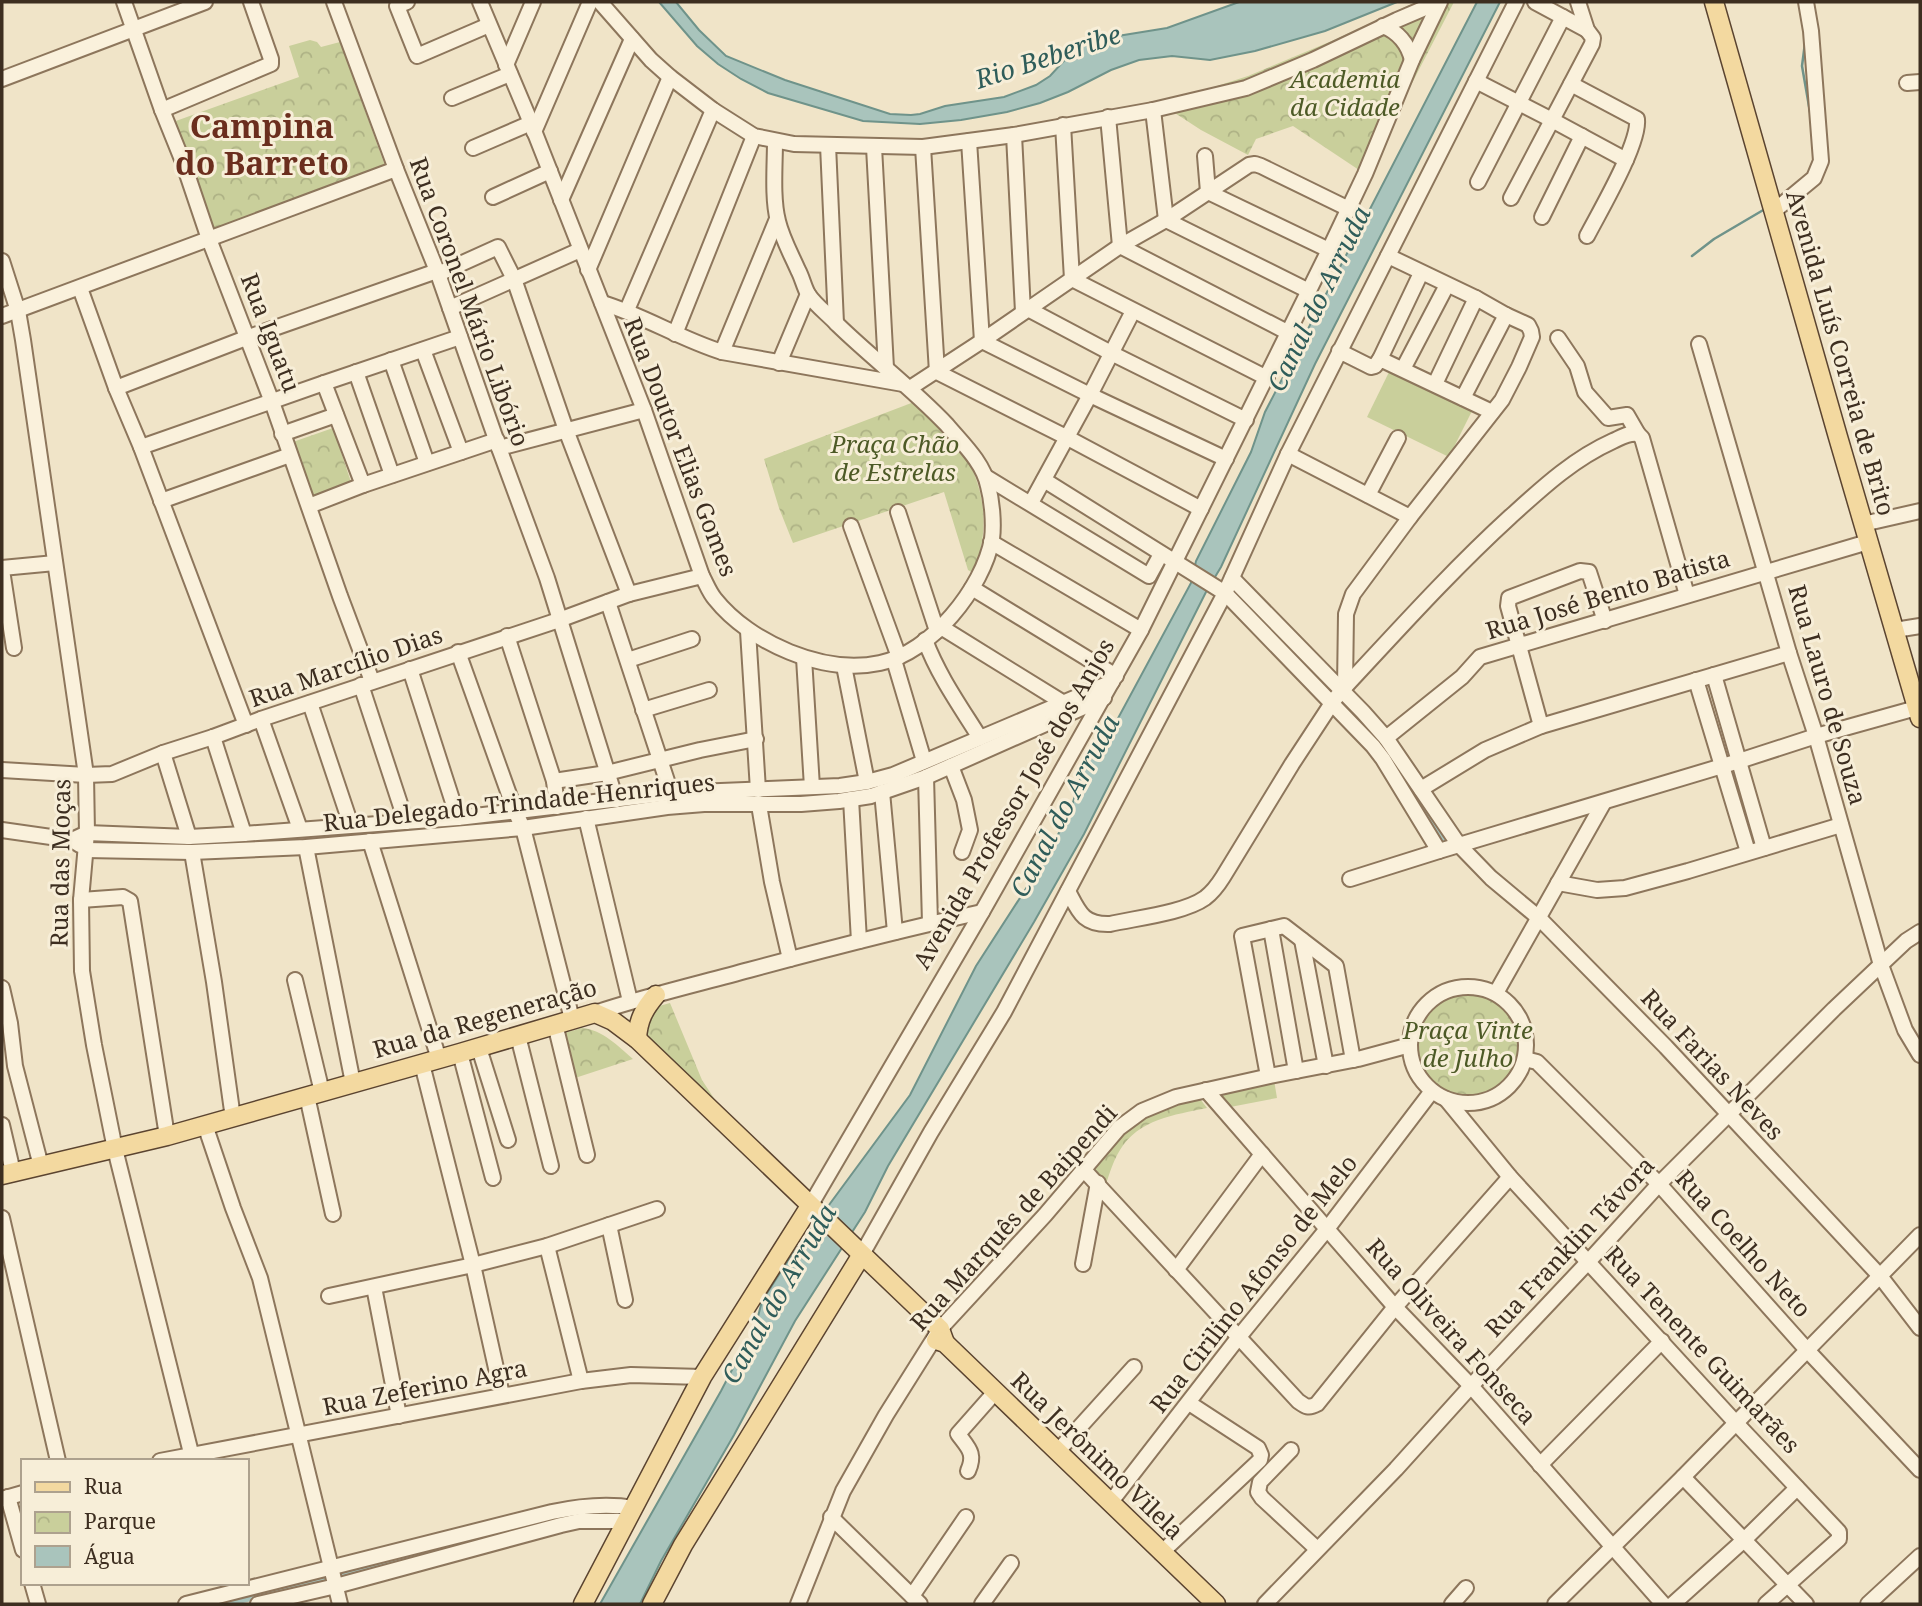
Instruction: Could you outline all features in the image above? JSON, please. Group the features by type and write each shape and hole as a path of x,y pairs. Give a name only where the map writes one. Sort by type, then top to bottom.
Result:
{"main road":[{"name":"Avenida Luís Correia de Brito","path":"1714,2 1919,711"},
{"path":"637,1039 640,1017 656,995"},
{"name":"Rua da Regeneração","path":"7,1173 167,1136 576,1018"},
{"path":"576,1018 609,1018 637,1039 810,1213"},
{"path":"576,1018 601,1026 618,1038 810,1213"},
{"name":"Rua Jerônimo Vilela","path":"810,1213 1216,1604"},
{"name":"Avenida Professor José dos Anjos","path":"583,1604 702,1377 810,1213"},
{"path":"652,1604 683,1545 854,1255"}],"street":[{"name":"Rua Iguatu","path":"124,2 209,239 272,402 340,596 406,822"},
{"path":"2,79 205,2"},
{"path":"162,110 271,64 251,2"},
{"name":"Rua Coronel Mário Libório","path":"334,2 396,169 438,272 547,578 616,800"},
{"path":"407,2 397,6 418,56 489,25"},
{"name":"Rua Doutor Elias Gomes","path":"480,2 533,127 644,410 702,576 713,597 748,631 804,658 844,666 879,664 897,658 934,633 972,588 985,562 992,535 986,477 961,441 907,386 836,323 808,294 777,219 775,141"},
{"path":"452,98 508,69 533,2"},
{"path":"473,148 533,127 590,2"},
{"path":"600,2 670,78 754,136 775,141 828,145 923,148 1153,110 1247,88 1440,2"},
{"name":"Avenida Professor José dos Anjos","path":"810,1213 1179,565 1201,509 1349,209 1412,60 1440,2"},
{"path":"854,1255 1004,1012 1068,891 1221,590 1232,578 1288,454 1516,2"},
{"path":"1535,2 1587,30"},
{"path":"1511,198 1592,44 1593,38 1587,30 1578,2"},
{"path":"1774,211 1814,178 1821,161 1812,43 1806,2"},
{"path":"1478,182 1563,17"},
{"path":"1383,26 1398,34 1412,60"},
{"path":"561,200 632,39"},
{"path":"588,270 670,78"},
{"path":"1476,82 1626,160"},
{"path":"1571,83 1637,118 1638,124 1636,138 1626,160 1587,236"},
{"path":"626,310 713,110"},
{"path":"1153,110 1166,220"},
{"path":"1108,117 1120,247"},
{"path":"1063,125 1072,279"},
{"path":"1014,135 1026,311"},
{"path":"675,334 754,136"},
{"path":"1542,217 1582,136"},
{"path":"969,141 982,341"},
{"path":"828,145 836,323"},
{"path":"874,147 886,368"},
{"path":"923,148 937,372"},
{"path":"1205,156 1208,192"},
{"path":"601,303 626,310 698,345 722,352 907,386 937,372 1120,247 1246,167 1255,164 1349,209"},
{"path":"2,316 396,169"},
{"path":"494,197 550,171"},
{"path":"1208,192 1329,250"},
{"path":"722,352 777,219"},
{"path":"1166,220 1309,291"},
{"path":"117,388 246,338 438,272 498,247 514,279 566,430 629,594"},
{"path":"1120,247 1289,333"},
{"path":"450,308 580,250"},
{"path":"1338,694 1349,602 1410,517 1502,400 1532,337 1528,325 1388,256"},
{"name":"Rua das Moças","path":"2,261 18,311 86,775 87,833 81,900 82,971 116,1149 192,1457"},
{"path":"1339,351 1371,367 1375,366 1420,273"},
{"path":"1072,279 1267,378"},
{"path":"1403,369 1447,285"},
{"path":"80,288 246,725"},
{"path":"779,362 808,294"},
{"path":"1435,384 1476,298"},
{"path":"1026,311 1246,420"},
{"path":"1031,503 1133,311"},
{"path":"1464,398 1506,315"},
{"path":"141,447 460,337"},
{"path":"1558,338 1577,366 1587,396 1608,418 1627,415 1640,436 1687,595"},
{"path":"982,341 1226,459"},
{"name":"Rua Lauro de Souza","path":"1699,344 1881,965 1905,1030 1920,1055"},
{"path":"423,350 461,452"},
{"path":"1380,359 1492,412"},
{"path":"391,360 427,463"},
{"path":"356,372 393,475"},
{"path":"937,372 1201,509"},
{"path":"324,383 363,485"},
{"path":"309,506 461,452 644,410"},
{"path":"282,434 336,415"},
{"path":"1068,891 1079,913 1098,925 1184,907 1203,900 1223,877 1338,694 1484,541 1548,482 1601,447 1629,434 1640,436"},
{"path":"1368,495 1398,438"},
{"path":"1288,454 1410,517"},
{"path":"161,501 290,455"},
{"path":"986,477 1149,576 1161,554"},
{"path":"1044,480 1221,590"},
{"path":"1863,524 1920,510"},
{"path":"898,512 934,633 931,657 980,738"},
{"path":"851,526 897,658 925,761"},
{"path":"991,542 1141,630"},
{"name":"Rua José Bento Batista","path":"1386,738 1462,677 1479,657 1868,542"},
{"path":"14,648 2,569 55,563"},
{"path":"1541,726 1518,646 1508,598 1585,571 1591,574 1605,621"},
{"name":"Rua Marcílio Dias","path":"2,771 112,774 261,719 559,620 629,594 702,576"},
{"name":"Rua Farias Neves","path":"1232,578 1338,694 1360,732 1383,760 1439,851"},
{"path":"972,588 1114,679"},
{"name":"Rua Farias Neves","path":"1221,590 1386,738 1459,845 1491,878 1539,918 1666,1047 1880,1276 1920,1328"},
{"path":"608,602 671,793"},
{"path":"1895,630 1920,626"},
{"path":"748,631 758,790"},
{"path":"934,633 1062,702"},
{"path":"508,636 554,781 557,807"},
{"path":"628,660 692,639"},
{"path":"458,652 519,819 576,1018 587,1155"},
{"path":"1421,789 1485,750 1541,726 1789,653"},
{"path":"804,658 812,787"},
{"path":"844,666 867,782"},
{"path":"410,669 458,818"},
{"path":"1714,675 1764,848"},
{"name":"Rua Delegado Trindade Henriques","path":"86,850 192,852 306,847 370,841 519,819 557,807 671,793 867,782 893,775 1114,679"},
{"path":"1696,680 1748,852"},
{"path":"643,710 709,690"},
{"name":"Rua Delegado Trindade Henriques","path":"87,833 189,836 244,834 458,818 586,818 704,804 801,804 851,799 926,777 1104,698"},
{"path":"310,703 351,825"},
{"path":"1350,879 1816,736 1919,711"},
{"path":"261,719 300,829"},
{"path":"213,737 244,834"},
{"name":"Rua Delegado Trindade Henriques","path":"554,781 607,773 756,739"},
{"path":"163,754 189,836"},
{"path":"951,766 964,800 970,830 962,852"},
{"path":"926,777 930,923"},
{"path":"882,792 895,932"},
{"path":"851,799 859,941"},
{"path":"1496,993 1604,802"},
{"path":"759,805 772,882 790,959"},
{"path":"586,818 630,1001"},
{"path":"1558,883 1597,890 1625,888 1841,825"},
{"path":"2,831 72,839 87,833"},
{"path":"72,839 86,850"},
{"path":"370,841 430,1062 502,1395"},
{"path":"306,847 353,1083"},
{"path":"192,852 233,1118"},
{"path":"81,900 123,897 130,901 167,1136"},
{"name":"Rua da Regeneração","path":"576,1018 790,959 982,912"},
{"path":"1277,928 1296,1071"},
{"path":"1268,1076 1242,936 1277,928 1302,940 1336,966 1353,1060"},
{"name":"Rua Franklin Távora","path":"1265,1604 1396,1469 1659,1184 1834,1009 1906,941 1920,932"},
{"path":"1302,940 1326,1066"},
{"path":"295,980 333,1214"},
{"path":"1461,987 1480,988 1496,993 1511,1004 1522,1020 1527,1040 1525,1059 1518,1076 1502,1093 1489,1100 1457,1103 1446,1099 1432,1091 1418,1076 1412,1060 1410,1045 1416,1018 1427,1004 1443,992 1461,987"},
{"path":"2,988 10,1023 15,1066 41,1166"},
{"path":"518,1036 551,1166"},
{"name":"Rua Marquês de Baipendi","path":"798,1604 831,1517 860,1459 939,1337 1119,1128 1132,1117 1159,1103 1410,1045"},
{"path":"479,1048 508,1140"},
{"path":"460,1053 493,1178"},
{"name":"Rua Coelho Neto","path":"1525,1059 1537,1062 1659,1184 1807,1350 1920,1470"},
{"name":"Rua Oliveira Fonseca","path":"1206,1090 1395,1307 1471,1386 1662,1604"},
{"name":"Rua Cirilino Afonso de Melo","path":"1110,1503 1327,1229 1432,1091"},
{"name":"Rua Tenente Guimarães","path":"1446,1099 1510,1177 1839,1532 1840,1537 1787,1584"},
{"path":"2,1125 7,1173"},
{"path":"205,1125 260,1278 340,1604"},
{"path":"1175,1270 1262,1154"},
{"path":"1084,1170 1298,1401 1311,1407 1317,1404 1395,1307 1510,1177"},
{"path":"1083,1264 1098,1183"},
{"path":"329,1296 547,1246 657,1209"},
{"path":"2,1219 58,1459"},
{"path":"609,1225 625,1300"},
{"path":"1555,1604 1920,1235"},
{"path":"547,1246 581,1381"},
{"path":"373,1287 399,1416"},
{"path":"1540,1465 1662,1341"},
{"path":"1058,1451 1134,1367"},
{"name":"Rua Zeferino Agra","path":"192,1457 581,1381 631,1375 702,1377"},
{"path":"968,1471 972,1461 971,1451 958,1434 996,1391"},
{"path":"1161,1553 1259,1460 1261,1455 1258,1448 1189,1403"},
{"path":"1291,1450 1260,1482 1258,1492 1317,1549"},
{"path":"1683,1477 1806,1604"},
{"path":"1673,1604 1797,1488"},
{"path":"11,1496 21,1541"},
{"path":"258,1604 334,1577 575,1507 615,1505 631,1514"},
{"path":"831,1517 916,1600 966,1517"},
{"path":"1868,1604 1920,1556"},
{"path":"982,1604 1011,1563"},
{"path":"186,1604 334,1577"},
{"path":"1766,1604 1787,1584"},
{"path":"33,1585 38,1604"},
{"path":"1452,1604 1466,1588"}],"green space":[{"name":"Academia da Cidade","path":"1416,2 1454,2 1365,174 1293,126 1256,139 1248,155 1201,130 1161,104 1248,76"},
{"path":"310,40 321,47 340,42 384,163 383,169 213,230 173,122 299,77 289,46"},
{"path":"1390,370 1473,409 1449,457 1367,417"},
{"name":"Praça Chão de Estrelas","path":"914,402 959,446 976,480 981,498 983,535 973,573 968,570 944,492 793,543 764,459"},
{"path":"333,428 353,488 311,503 290,443"},
{"name":"Praça Vinte de Julho","path":"1468,987 1490,991 1509,1004 1522,1023 1526,1045 1522,1067 1509,1086 1490,1099 1468,1103 1446,1099 1427,1086 1414,1067 1410,1045 1414,1023 1427,1004 1446,991"},
{"path":"670,1003 702,1080 723,1112 654,1051 643,1032 652,1008"},
{"path":"582,1028 603,1035 633,1059 572,1079 561,1034"},
{"path":"1274,1080 1277,1098 1225,1108 1214,1094"},
{"path":"1197,1095 1207,1108 1158,1120 1137,1131 1128,1140 1115,1159 1105,1187 1093,1174 1092,1164 1138,1115"}],"water":[{"name":"Rio Beberibe","path":"659,2 676,2 699,30 726,56 785,80 890,114 911,115 945,106 1004,97 1036,85 1050,76 1074,50 1093,40 1167,28 1239,2 1397,2 1325,31 1255,51 1210,60 1172,56 1139,60 1040,103 1007,112 920,124 863,121 768,93 718,64 697,46"},
{"name":"Canal do Arruda","path":"1477,2 1500,2 1315,364 1221,567 1084,834 888,1166 865,1212 795,1321 734,1435 661,1561 640,1604 600,1604 745,1345 753,1336 762,1301 787,1262 910,1095 976,966 1038,870 1069,815 1083,770 1116,722 1191,583 1196,561 1251,452 1265,412"}],"waterway":[{"path":"1805,43 1802,66 1810,112"},
{"path":"1692,256 1714,239 1765,209"},
{"path":"1337,695 1372,732"},
{"path":"1413,790 1446,839"},
{"path":"95,840 120,844"},
{"path":"158,845 172,843"},
{"path":"508,1533 574,1514"},
{"path":"217,1604 450,1549"}],"district":[{"name":"Campina do Barreto","path":"262,146"}]}
